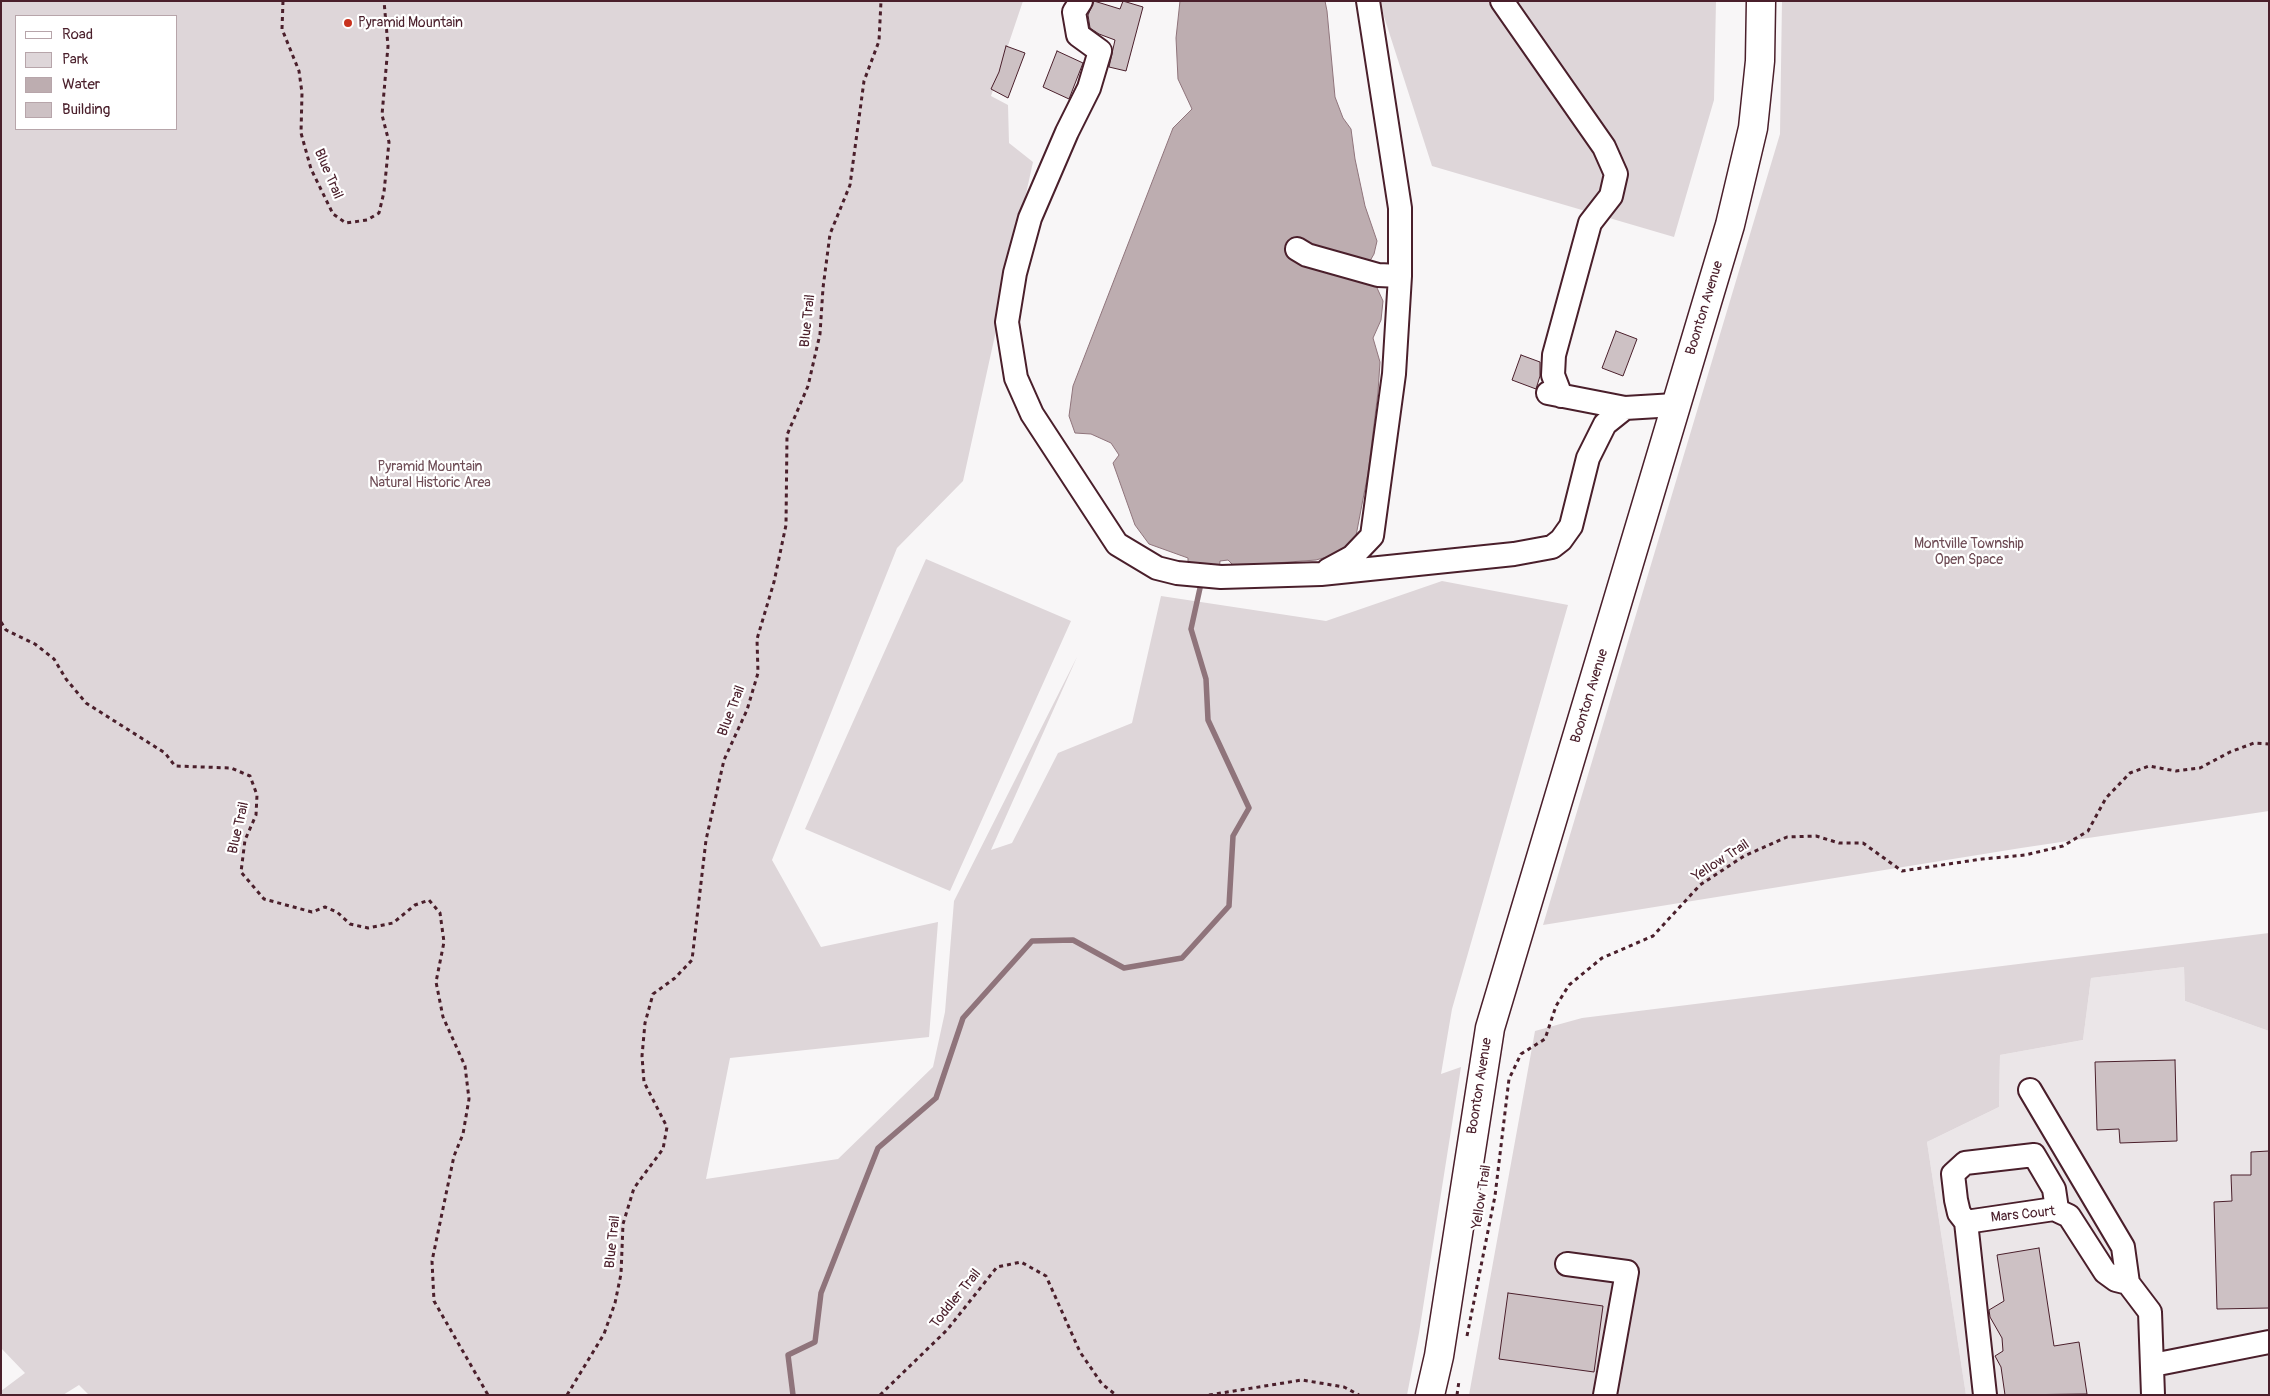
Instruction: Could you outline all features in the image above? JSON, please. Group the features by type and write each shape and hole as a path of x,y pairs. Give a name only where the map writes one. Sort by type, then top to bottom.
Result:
{"main road":[{"name":"Boonton Avenue","path":"1430,1395 1439,1356 1490,1028 1730,225 1746,163 1760,61 1761,1"}],"lane":[{"path":"1081,1 1074,12 1078,35 1100,51 1089,88 1067,132 1030,218 1015,273 1007,322 1016,378 1032,414 1117,544 1157,568 1177,573 1222,577 1321,574 1514,554 1552,547 1561,540 1571,526 1588,458 1605,424 1625,408"},
{"path":"1321,574 1352,557 1372,536 1394,374 1400,276 1400,208 1368,1"},
{"path":"1502,1 1604,147 1616,174 1616,183 1611,196 1590,224 1554,355 1555,395 1625,408 1675,405"},
{"path":"1302,252 1378,275 1400,276"},
{"path":"2030,1090 2123,1247 2128,1283"},
{"path":"1985,1395 1970,1275 1966,1222 1959,1213 1953,1174 1965,1163 2034,1155 2049,1179 2057,1209"},
{"name":"Mars Court","path":"1966,1222 2057,1209 2069,1216 2105,1272 2116,1280 2128,1283 2150,1312 2153,1395"},
{"path":"1566,1264 1627,1272 1605,1395"},
{"path":"2153,1365 2269,1342"}],"path":[{"name":"Blue Trail","path":"283,1 282,29 299,71 302,93 301,133 311,169 333,214 346,223 367,220 379,213 384,192 389,142 382,115 388,46 384,1"},
{"name":"Blue Trail","path":"568,1395 604,1334 615,1303 621,1274 623,1224 634,1188 663,1148 667,1127 644,1082 642,1056 645,1022 653,994 675,978 692,960 706,840 724,760 747,710 758,673 757,639 774,582 786,525 787,435 808,386 820,334 822,288 830,234 850,185 864,81 880,40 881,1"},
{"name":"Blue Trail","path":"1,622 6,630 35,644 54,659 66,679 86,704 165,753 175,766 231,768 250,776 257,795 256,815 245,840 241,872 264,899 312,912 325,907 337,912 350,924 368,928 393,923 415,905 428,900 440,913 444,942 436,982 443,1016 466,1066 469,1099 463,1134 454,1156 432,1261 434,1301 488,1395"},
{"name":"Yellow Trail","path":"1467,1337 1495,1196 1509,1080 1521,1054 1545,1039 1556,1006 1569,986 1602,958 1653,936 1700,885 1744,856 1787,837 1816,836 1839,843 1863,843 1902,871 1982,859 2025,855 2064,846 2088,831 2106,798 2130,773 2149,766 2176,771 2200,768 2230,752 2254,743 2269,744"},
{"name":"Toddler Trail","path":"880,1395 947,1330 997,1266 1021,1262 1046,1276 1080,1352 1102,1384 1116,1395"},
{"path":"1457,1395 1459,1379"},
{"path":"1209,1395 1302,1380 1344,1388 1359,1395"}],"shaded area":[{"path":"2184,967 2185,1001 2269,1031 2269,1395 1966,1395 1927,1142 1999,1107 2000,1055 2083,1040 2091,978"}],"green space":[{"name":"Pyramid Mountain Natural Historic Area","path":"1,1 1023,1 991,96 1008,105 1009,143 1033,162 963,481 897,548 772,860 821,947 938,922 929,1037 730,1058 706,1179 838,1159 933,1067 945,1012 954,901 1077,657 991,850 1012,843 1058,753 1132,723 1161,596 1326,621 1442,581 1568,605 1452,1009 1441,1074 1461,1067 1419,1333 1407,1395 89,1395 79,1385 63,1395 1,1395 1,1391 25,1373 1,1348"},
{"path":"1379,1 1716,1 1714,100 1674,237 1432,166"},
{"name":"Montville Township Open Space","path":"1782,1 2269,1 2269,811 2021,848 1543,925 1780,134"},
{"path":"926,559 1071,621 950,891 805,829"},
{"path":"2269,933 2269,1031 2185,1001 2184,967 2091,978 2083,1040 2000,1055 1999,1107 1927,1142 1966,1395 1469,1395 1535,1031 1582,1018"}],"water":[{"path":"1180,1 1325,1 1335,97 1343,118 1351,129 1365,206 1377,241 1374,254 1367,266 1383,301 1381,320 1373,338 1380,362 1378,392 1368,473 1355,541 1337,554 1316,560 1234,566 1228,560 1220,561 1219,571 1188,569 1188,558 1149,544 1135,525 1113,463 1119,455 1111,443 1091,434 1075,433 1069,416 1073,386 1173,128 1192,109 1178,79 1176,38"}],"building":[{"path":"1094,1 1120,9 1123,1 1143,7 1126,71 1109,67 1115,40 1099,34 1090,28 1088,15"},
{"path":"1006,46 1025,53 1008,98 991,89 999,72"},
{"path":"1057,51 1083,63 1069,99 1043,87"},
{"path":"1616,331 1637,339 1623,376 1602,368"},
{"path":"1521,355 1540,362 1540,376 1536,389 1512,380"},
{"path":"2175,1060 2177,1141 2120,1143 2119,1129 2097,1130 2095,1062"},
{"path":"2269,1151 2269,1308 2217,1309 2214,1202 2232,1201 2231,1175 2251,1175 2251,1152"},
{"path":"2039,1248 2054,1346 2079,1342 2087,1394 2005,1395 2001,1367 1995,1356 2003,1351 2002,1338 1990,1317 1989,1310 2004,1301 1997,1255"},
{"path":"1508,1293 1603,1306 1594,1372 1499,1359"}],"waterway":[{"path":"793,1395 788,1355 815,1342 821,1293 878,1148 936,1098 963,1018 1032,941 1073,940 1124,968 1182,958 1229,906 1233,836 1249,808 1208,720 1206,679 1191,629 1202,579"}],"place":[{"name":"Pyramid Mountain","path":"348,23"}]}
